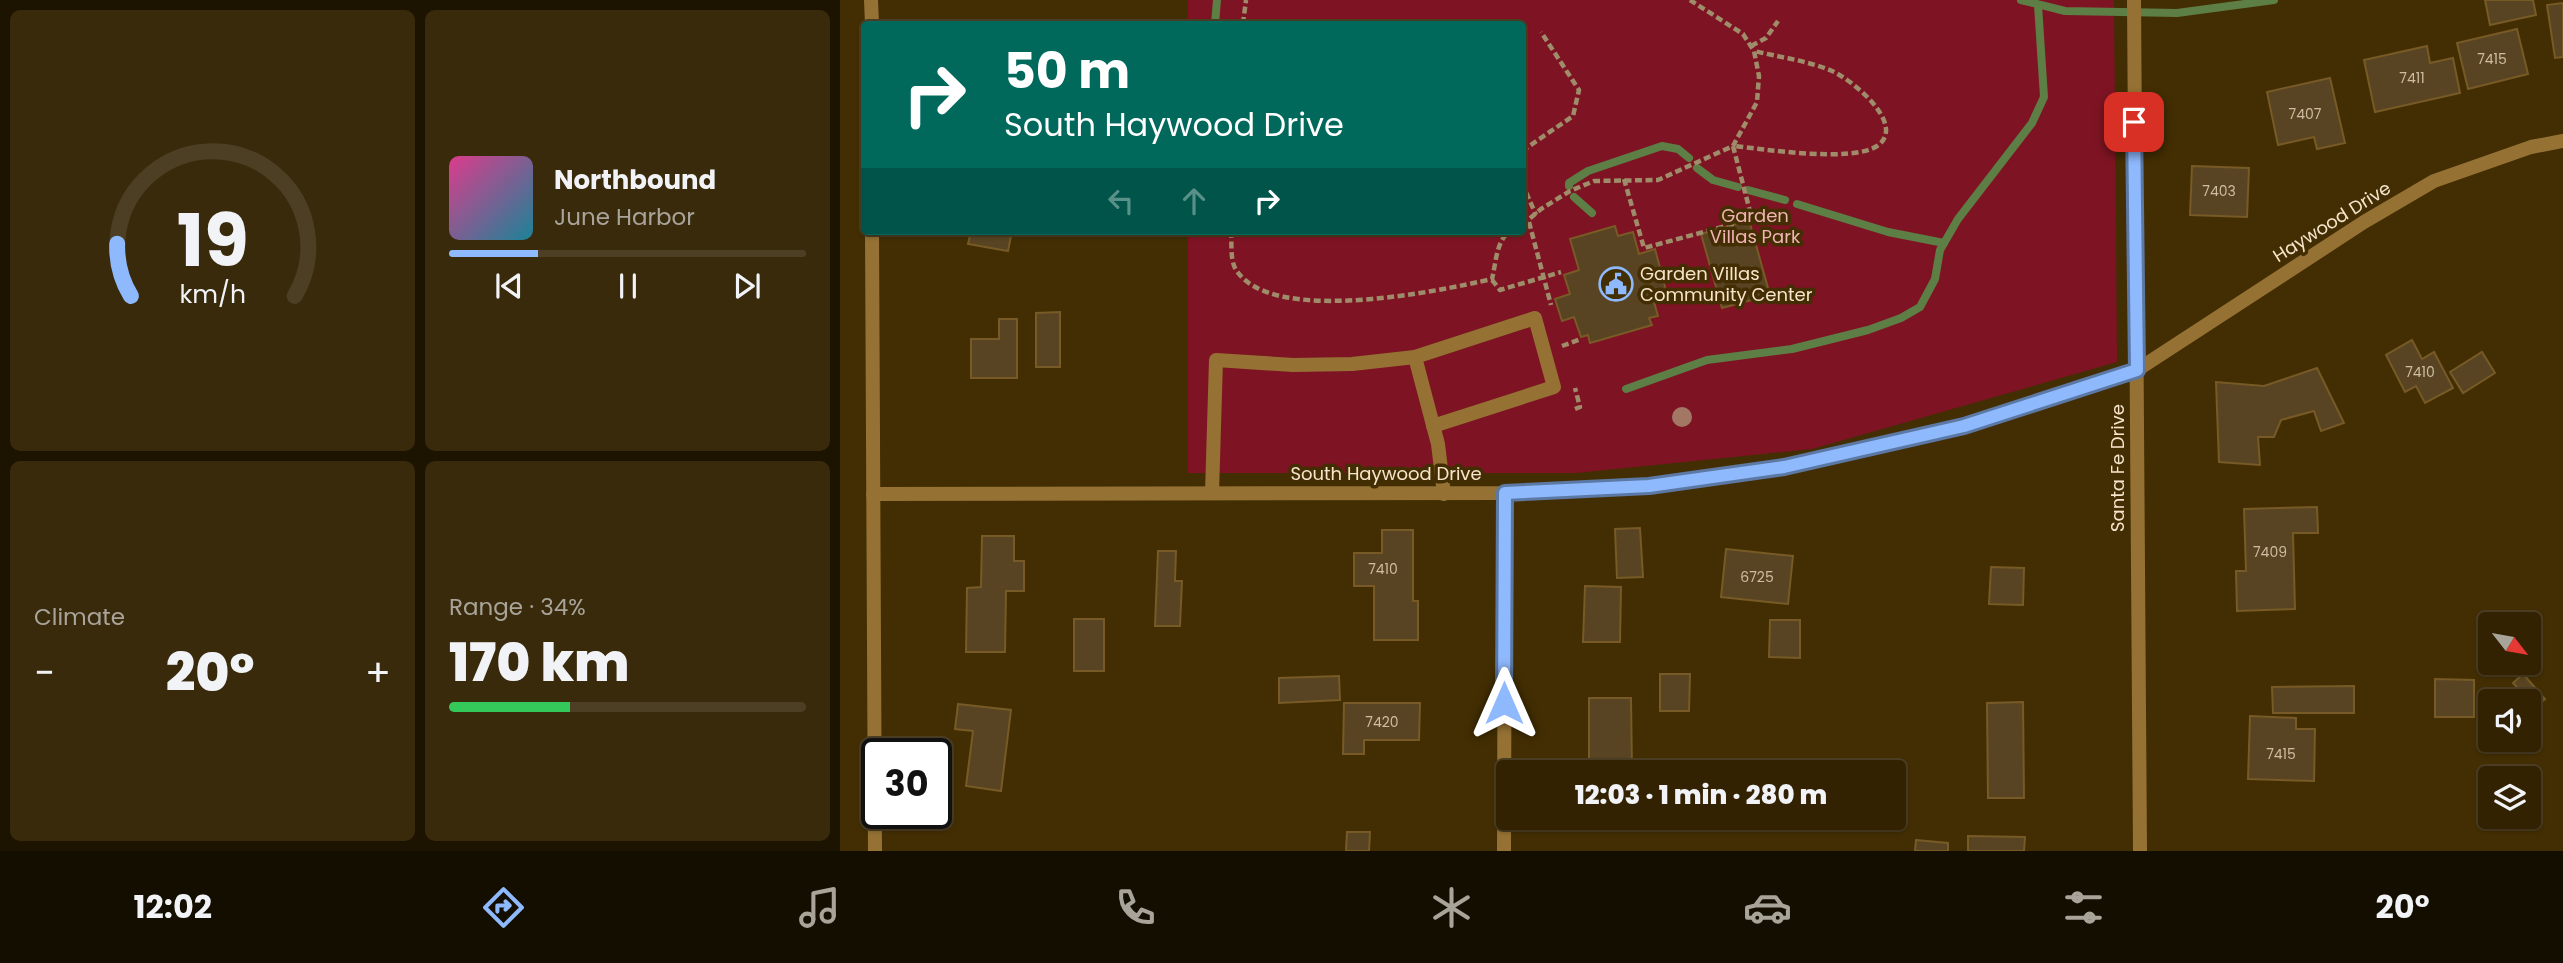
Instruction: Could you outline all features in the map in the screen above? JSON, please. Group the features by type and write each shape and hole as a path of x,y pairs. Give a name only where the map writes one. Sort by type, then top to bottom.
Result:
{"street":[{"path":"872,0 872,21"},
{"name":"Santa Fe Drive","path":"2134,0 2140,851"},
{"name":"Haywood Drive","path":"2137,370 2364,222 2434,181 2530,147 2563,141"},
{"path":"872,235 875,851"},
{"path":"1212,493 1216,360 1293,365 1352,364 1415,357 1535,318 1554,387 1433,426"},
{"path":"1415,357 1440,455 1444,494"},
{"name":"South Haywood Drive","path":"873,494 1444,494 1649,486 1784,467 1964,426 2137,370"},
{"path":"1504,851 1505,493"}],"path":[{"path":"1243,21 1246,0"},
{"path":"1624,179 1644,248 1752,219 1733,146 1757,102 1759,76 1752,48 1744,34 1690,0"},
{"path":"1752,48 1766,38 1779,21"},
{"path":"1526,148 1573,116 1578,90 1541,32"},
{"path":"1526,222 1570,191 1594,181 1658,180 1733,146 1841,154 1877,146 1883,139 1886,124 1880,110 1834,71 1752,48"},
{"path":"1526,192 1536,215"},
{"path":"1231,235 1234,267 1247,281 1279,295 1317,300 1376,300 1492,279"},
{"path":"1505,235 1498,251 1492,279 1500,290 1561,272"}],"green space":[{"name":"Garden Villas Park","path":"1188,0 2114,0 2117,362 1812,449 1576,473 1188,473 1188,235 1526,235 1526,21 1188,21"}],"building":[{"path":"2485,0 2533,0 2536,15 2490,25"},
{"path":"2563,3 2563,57 2555,58 2547,5"},
{"path":"2517,29 2528,74 2468,89 2457,43"},
{"path":"2427,46 2430,63 2453,58 2460,93 2375,112 2364,60"},
{"path":"2330,78 2345,143 2317,149 2314,137 2278,145 2267,92"},
{"path":"2192,166 2249,168 2247,217 2190,215"},
{"path":"1749,220 1770,295 1722,308 1701,234"},
{"name":"Garden Villas Community Center","path":"1615,226 1618,236 1633,232 1639,254 1655,249 1668,298 1654,302 1658,316 1649,318 1652,325 1590,343 1588,335 1581,337 1574,317 1562,321 1555,299 1570,294 1564,275 1579,270 1570,239"},
{"path":"970,235 1011,235 1008,251 968,244"},
{"path":"1060,312 1060,367 1036,367 1036,313"},
{"path":"999,319 1017,319 1017,378 971,378 971,339 999,339"},
{"path":"2412,340 2422,359 2434,352 2453,388 2425,403 2416,386 2405,392 2386,355"},
{"path":"2482,352 2495,373 2463,393 2450,372"},
{"path":"2317,368 2344,423 2321,431 2314,411 2281,420 2274,437 2258,437 2260,465 2219,462 2216,382 2264,386"},
{"path":"2317,507 2318,533 2293,533 2295,609 2237,611 2236,571 2246,571 2244,509"},
{"path":"1640,528 1643,577 1617,578 1615,529"},
{"path":"1382,530 1413,530 1413,601 1418,601 1418,640 1374,640 1374,586 1354,586 1354,553 1382,553"},
{"path":"982,536 1014,536 1014,561 1024,561 1024,591 1006,591 1005,652 966,652 967,588 981,587"},
{"path":"1726,549 1793,556 1788,604 1721,597"},
{"path":"1158,551 1176,551 1175,581 1182,581 1180,626 1155,626"},
{"path":"1991,567 2024,568 2023,605 1989,604"},
{"path":"1585,586 1621,587 1620,642 1583,642"},
{"path":"1074,619 1104,619 1104,671 1074,671"},
{"path":"1770,620 1800,620 1800,658 1769,657"},
{"path":"1660,674 1690,674 1689,711 1660,711"},
{"path":"1339,676 1340,700 1279,703 1279,678"},
{"path":"2525,676 2536,689 2518,689 2513,683"},
{"path":"2435,679 2474,680 2474,717 2435,717"},
{"path":"2354,686 2354,713 2273,713 2272,687"},
{"path":"1589,698 1631,698 1632,760 1589,760"},
{"path":"2023,702 2024,798 1988,798 1987,703"},
{"path":"1344,703 1420,703 1419,740 1364,740 1364,754 1343,754"},
{"path":"958,704 1011,710 1001,791 966,786 973,731 955,729"},
{"path":"2250,716 2296,718 2296,729 2315,729 2314,781 2248,779"},
{"path":"1347,832 1370,832 1369,851 1346,851"},
{"path":"1968,836 2025,837 2024,851 1968,851"},
{"path":"1916,840 1948,843 1948,851 1915,851"}],"waterway":[{"path":"1215,21 1217,0"},
{"path":"2021,0 2065,11 2177,13 2274,0"},
{"path":"1626,389 1707,360 1792,349 1868,330 1901,318 1920,307 1935,279 1940,250 1958,219 2032,123 2044,97 2038,5"},
{"path":"1569,186 1569,183 1588,171 1662,146 1678,149 1689,158"},
{"path":"1697,168 1713,180 1738,187"},
{"path":"1748,190 1785,200"},
{"path":"1574,197 1592,213"},
{"path":"1797,204 1888,232 1944,243"}],"place":[{"name":"Garden Villas Community Center","path":"1616,284"}],"route":[{"path":"1504,703 1505,493 1649,486 1784,467 1964,426 2137,370 2134,122"}]}
